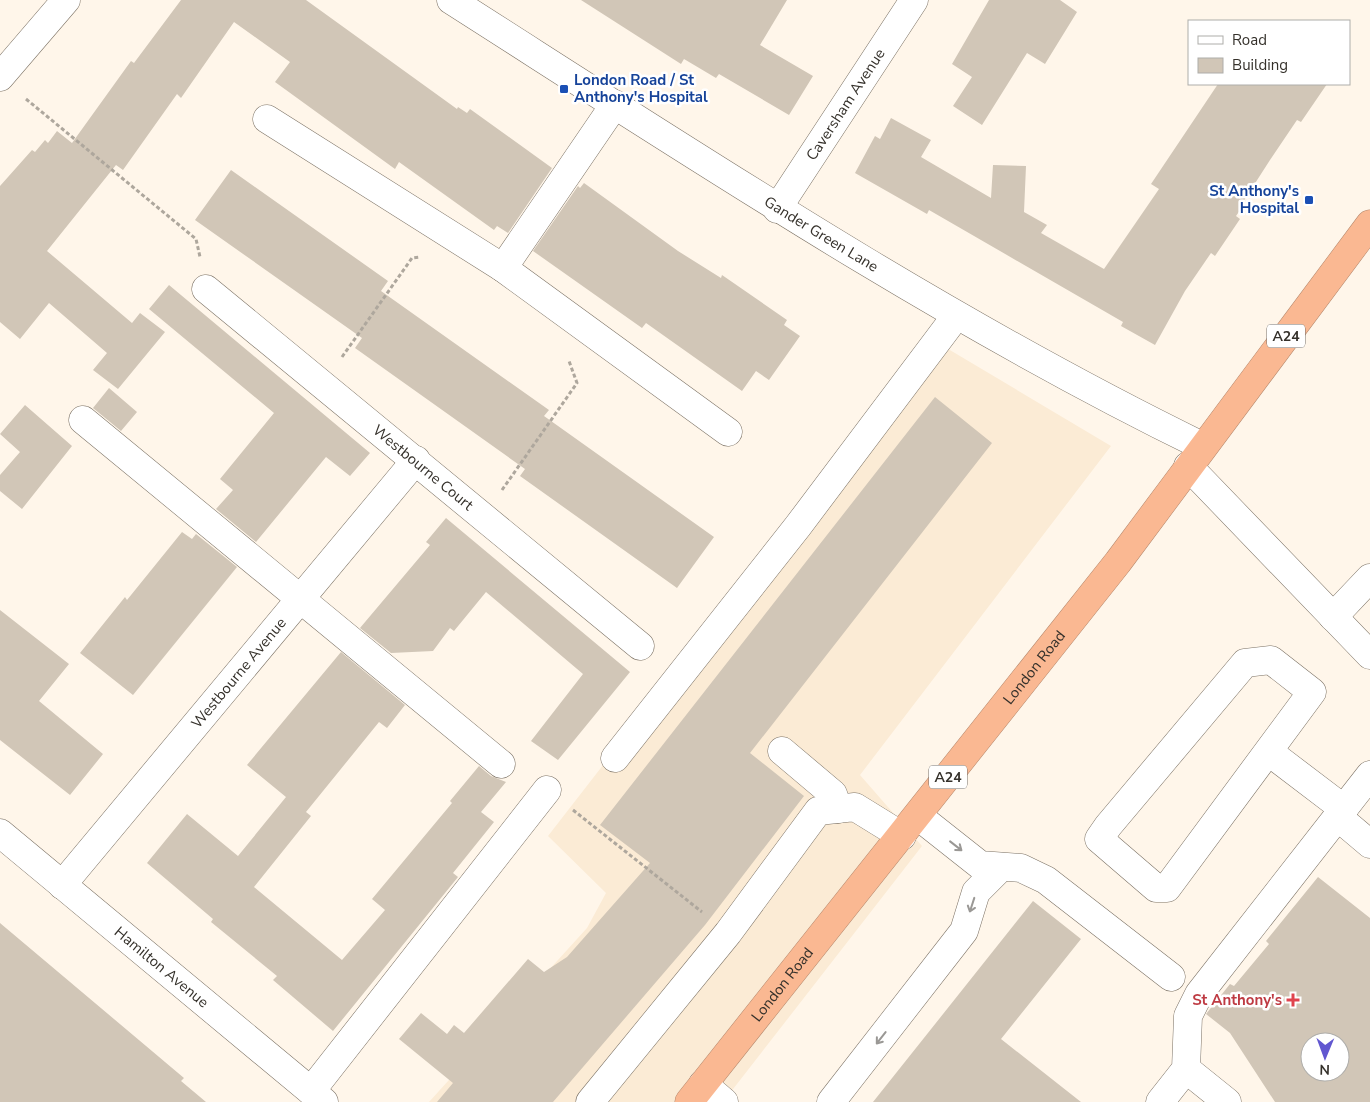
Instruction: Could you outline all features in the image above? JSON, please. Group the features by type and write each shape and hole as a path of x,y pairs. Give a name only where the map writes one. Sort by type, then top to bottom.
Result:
{"highway":[{"name":"London Road","path":"696,1093 1118,562 1195,456 1370,224"}],"street":[{"path":"0,77 66,0"},
{"name":"Gander Green Lane","path":"451,0 777,208 956,316 1102,397 1195,456"},
{"name":"Caversham Avenue","path":"777,208 914,0"},
{"path":"503,268 615,104"},
{"path":"267,119 503,268 728,432"},
{"name":"Westbourne Court","path":"206,289 640,646"},
{"path":"615,758 798,526 956,316"},
{"path":"83,420 500,764"},
{"path":"1195,456 1333,617 1370,655"},
{"name":"Westbourne Avenue","path":"62,885 416,460"},
{"path":"1333,617 1370,578"},
{"path":"1272,660 1312,692 1269,752 1167,888 1156,888 1099,839 1245,663 1272,660"},
{"path":"782,751 834,794 838,809"},
{"path":"1269,752 1341,813 1370,844"},
{"path":"1160,1102 1186,1068 1188,1016 1199,994 1370,775"},
{"path":"317,1097 547,790"},
{"path":"590,1102 728,932 818,811 854,807 910,826 980,865 1021,868 1046,880 1171,977"},
{"name":"Hamilton Avenue","path":"0,833 317,1097"},
{"path":"831,1102 964,931 976,892 1001,868"},
{"path":"1186,1068 1228,1102"},
{"path":"696,1093 724,1102"}],"path":[{"path":"22,96 196,239 206,289"},
{"path":"323,384 412,258 472,248"},
{"path":"483,516 577,383 568,356"},
{"path":"547,790 728,932"}],"shaded area":[{"path":"933,340 1111,446 860,775 922,846 723,1102 429,1102 587,928 606,893 548,836"}],"building":[{"path":"181,0 306,0 457,109 458,107 467,113 470,109 552,168 508,233 497,226 494,230 399,162 395,169 275,82 290,62 234,22 181,98 177,94 123,170 116,165 47,251 132,323 140,313 165,332 118,389 93,370 107,353 49,303 20,339 0,322 0,186 32,150 35,152 45,140 48,143 57,131 72,143 131,61 134,63"},
{"path":"581,0 787,0 760,45 813,76 789,115 719,74 716,78 684,59 681,64"},
{"path":"989,0 1060,0 1077,12 1045,64 1027,53 982,125 953,106 972,77 952,64"},
{"path":"1217,85 1326,85 1301,122 1297,120 1270,160 1243,202 1245,203 1236,216 1240,219 1215,256 1211,253 1185,291 1155,345 1121,326 1123,322 929,210 927,214 855,173 875,136 880,139 891,118 931,140 921,157 991,198 993,165 1026,166 1024,212 1047,225 1041,233 1104,269 1159,189 1151,184"},
{"path":"231,170 388,281 381,291 549,410 544,416 714,537 677,588 520,476 525,469 355,348 362,338 195,220"},
{"path":"584,183 678,251 721,278 722,275 787,320 784,325 800,336 769,380 756,371 742,391 646,323 642,328 533,251 578,186 580,188"},
{"path":"169,285 370,453 350,476 326,457 256,542 216,509 233,490 220,479 274,413 149,309"},
{"path":"109,388 137,412 121,431 93,408"},
{"path":"935,397 992,443 750,753 804,796 705,925 553,1102 437,1102 453,1083 399,1039 421,1013 447,1034 454,1025 464,1033 528,959 544,972 567,957 650,863 600,825"},
{"path":"25,405 72,446 22,509 0,491 0,475 20,452 0,434"},
{"path":"446,518 630,672 558,760 531,741 583,674 486,592 454,631 450,628 433,651 391,653 360,628 430,545 426,542"},
{"path":"182,532 192,539 196,534 237,567 133,695 80,653 125,597 127,600"},
{"path":"0,610 69,664 39,701 103,754 70,795 0,740"},
{"path":"341,652 405,705 387,728 379,722 306,812 311,816 254,887 342,960 385,910 372,899 452,803 450,801 479,766 491,776 506,782 481,812 494,822 453,873 458,877 333,1031 273,980 277,976 211,922 213,919 147,863 187,814 238,856 286,797 247,765"},
{"name":"St Anthony's","path":"1318,877 1370,918 1370,1102 1275,1102 1230,1033 1206,1014 1230,984 1234,986 1269,944 1266,941"},
{"path":"1033,901 1081,939 1001,1039 1081,1102 873,1102"},
{"path":"0,923 184,1078 181,1081 206,1102 0,1102"}],"place":[{"name":"London Road / St Anthony's Hospital","path":"564,89"},
{"name":"St Anthony's Hospital","path":"1309,200"},
{"name":"St Anthony's","path":"1293,1000"}]}
